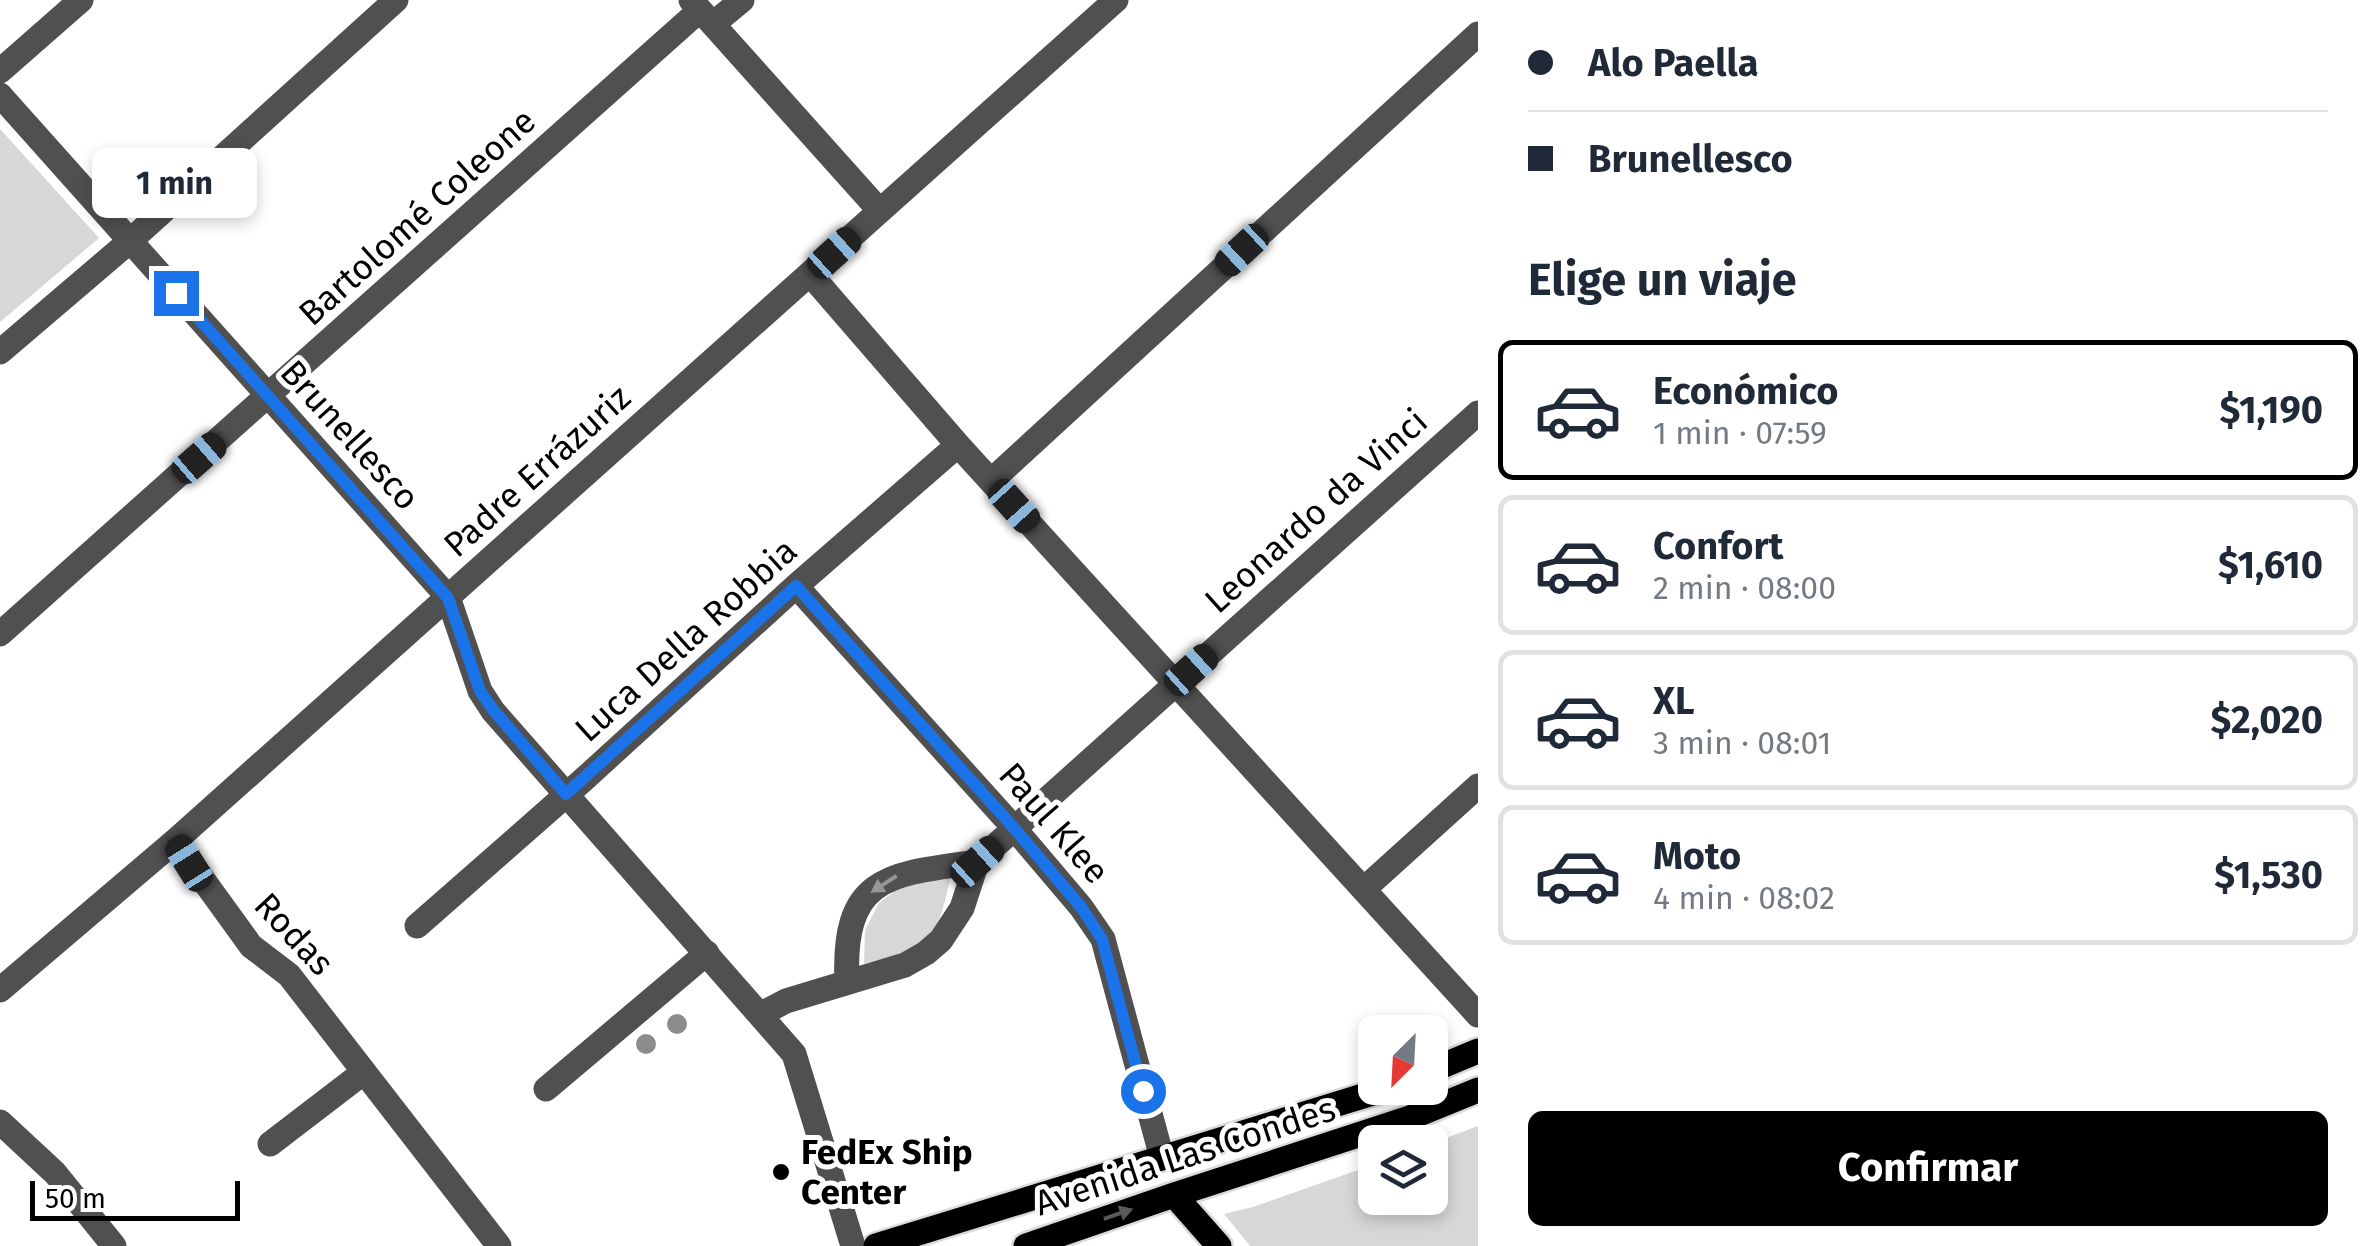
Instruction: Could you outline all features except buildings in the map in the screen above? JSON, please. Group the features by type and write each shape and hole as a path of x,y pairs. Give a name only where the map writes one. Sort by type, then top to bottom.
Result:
{"main road":[{"path":"1448,1064 1478,1051"},
{"name":"Avenida Las Condes","path":"1037,1244 1407,1119 1478,1090"},
{"name":"Avenida Las Condes","path":"876,1246 1358,1098"},
{"path":"1174,1195 1219,1246"}],"street":[{"path":"0,71 81,0"},
{"path":"0,352 130,241 396,0"},
{"name":"Bartolomé Coleone","path":"0,634 701,12 742,0"},
{"name":"Padre Errázuriz","path":"4,980 175,841 1116,0"},
{"path":"701,12 880,211"},
{"path":"990,481 1478,34"},
{"name":"Brunellesco","path":"0,95 448,598 480,691 494,711 794,1054 853,1246"},
{"path":"810,274 990,481 1478,1015"},
{"name":"Leonardo da Vinci","path":"761,1014 786,1001 905,965 926,953 941,940 962,908 977,862 1478,413"},
{"name":"Luca Della Robbia","path":"416,926 958,445"},
{"name":"Paul Klee","path":"796,586 1014,828 1081,907 1102,939 1162,1158"},
{"path":"1364,889 1478,786"},
{"name":"Rodas","path":"175,841 251,946 289,975 499,1246"},
{"path":"847,982 846,950 852,916 864,898 890,877 977,862"},
{"path":"546,1089 707,953"},
{"path":"270,1144 364,1072"},
{"path":"0,1122 56,1174 100,1241"}],"shaded area":[{"path":"0,129 99,238 0,322"},
{"path":"951,876 942,912 930,936 911,949 864,964 865,930 879,903 907,882"},
{"path":"1478,1126 1478,1246 1250,1246 1224,1214 1358,1170 1358,1215 1448,1215 1448,1137"}],"place":[{"name":"FedEx Ship Center","path":"781,1172"}],"route":[{"path":"176,293 448,598 480,691 566,794 796,586 1081,907 1102,939 1143,1091"}]}
